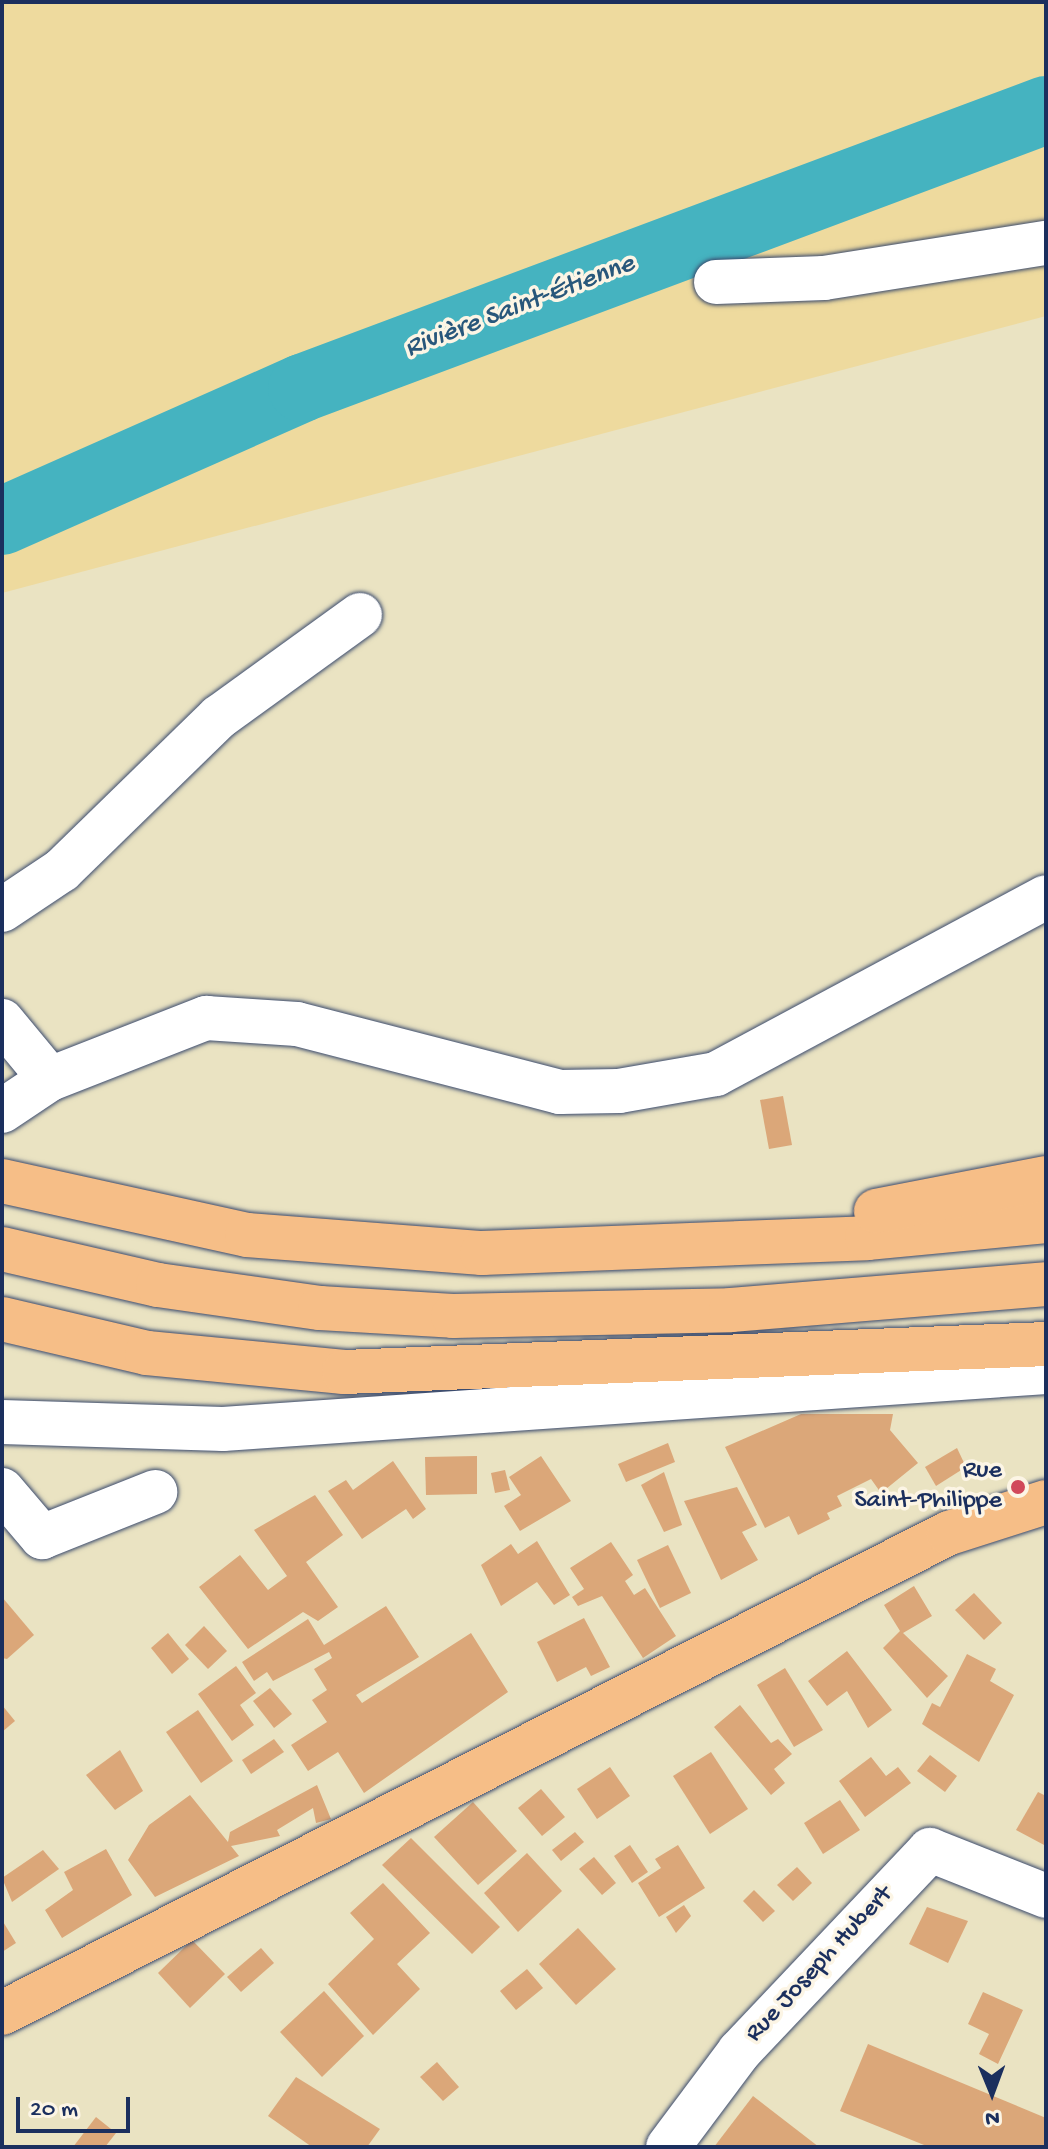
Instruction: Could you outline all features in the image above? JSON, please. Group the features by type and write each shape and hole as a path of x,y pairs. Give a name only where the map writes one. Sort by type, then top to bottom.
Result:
{"main road":[{"path":"669,1244 1046,1178"},
{"path":"2,1181 58,1199 247,1235 482,1253 1046,1221"},
{"path":"9,1251 173,1287 320,1308 453,1316 731,1310 1046,1284"},
{"path":"2,1319 147,1353 344,1372 1046,1344"},
{"path":"2,2013 949,1533 1046,1502"}],"street":[{"path":"716,282 824,278 1046,243"},
{"path":"2,910 62,870 219,717 360,615"},
{"path":"2,1111 50,1079 206,1018 297,1024 560,1092 619,1091 716,1074 1046,897"},
{"path":"2,1021 50,1079"},
{"path":"2,1422 223,1429 1046,1372"},
{"path":"2,1490 42,1537 155,1492"},
{"name":"Rue Joseph Hubert","path":"668,2147 739,2052 930,1850 1046,1896"}],"sand":[{"path":"2,2 1046,2 1046,316 2,593"}],"building":[{"path":"783,1096 792,1145 769,1149 760,1100"},
{"path":"801,1414 893,1414 890,1430 918,1463 881,1493 871,1479 837,1496 842,1506 827,1513 830,1519 798,1535 789,1516 765,1528 725,1447"},
{"path":"668,1443 675,1462 626,1482 618,1464"},
{"path":"957,1448 966,1467 936,1486 925,1467"},
{"path":"477,1456 477,1494 426,1495 425,1457"},
{"path":"541,1456 571,1501 520,1531 504,1506 521,1495 509,1477"},
{"path":"393,1461 426,1509 413,1519 406,1509 362,1539 328,1491 346,1480 353,1490"},
{"path":"505,1470 510,1490 495,1493 491,1473"},
{"path":"664,1472 682,1525 664,1532 641,1485"},
{"path":"737,1487 757,1525 742,1532 758,1560 721,1580 684,1501"},
{"path":"315,1495 343,1535 306,1562 338,1607 318,1621 303,1612 248,1649 199,1587 240,1555 268,1590 287,1576 254,1530"},
{"path":"537,1541 570,1595 554,1605 537,1582 501,1606 481,1565 511,1544 518,1554"},
{"path":"611,1542 633,1575 625,1581 634,1595 645,1588 676,1636 643,1658 602,1596 578,1606 572,1597 584,1589 570,1568"},
{"path":"668,1545 691,1593 660,1608 637,1560"},
{"path":"914,1586 932,1616 903,1633 948,1676 927,1698 883,1648 900,1631 884,1605"},
{"path":"974,1593 1002,1623 984,1640 955,1610"},
{"path":"2,1597 34,1635 7,1659 2,1658"},
{"path":"386,1606 419,1657 356,1695 362,1703 471,1633 508,1692 364,1793 338,1752 308,1771 291,1745 327,1722 312,1700 327,1690 314,1669 332,1658 329,1652 273,1681 267,1672 254,1681 242,1662 308,1619 324,1645"},
{"path":"584,1618 610,1667 591,1676 586,1667 557,1682 537,1642"},
{"path":"204,1626 227,1651 208,1669 185,1645"},
{"path":"168,1633 189,1659 172,1674 151,1648"},
{"path":"847,1651 892,1710 868,1728 847,1691 827,1706 808,1681"},
{"path":"967,1654 996,1669 990,1681 1014,1695 979,1762 922,1724 932,1703 940,1707"},
{"path":"236,1666 256,1693 240,1705 254,1725 232,1741 198,1694"},
{"path":"785,1668 823,1730 794,1747 757,1685"},
{"path":"270,1688 292,1714 274,1728 253,1701"},
{"path":"2,1705 15,1721 2,1732"},
{"path":"740,1705 771,1743 778,1739 792,1754 774,1769 785,1783 771,1795 714,1727"},
{"path":"198,1710 233,1761 201,1783 166,1732"},
{"path":"274,1739 284,1752 251,1774 242,1760"},
{"path":"120,1750 143,1791 115,1810 86,1775"},
{"path":"711,1752 748,1809 710,1834 673,1776"},
{"path":"930,1755 957,1776 945,1792 917,1771"},
{"path":"871,1757 886,1776 898,1767 911,1783 865,1817 839,1781"},
{"path":"610,1767 630,1796 597,1819 577,1789"},
{"path":"317,1785 331,1819 316,1823 313,1808 277,1830 280,1836 231,1846 239,1856 155,1897 128,1860 149,1825 190,1795 228,1842 230,1832"},
{"path":"541,1789 565,1817 542,1836 518,1808"},
{"path":"1038,1792 1046,1796 1046,1846 1016,1830"},
{"path":"840,1800 860,1830 823,1854 804,1823"},
{"path":"473,1802 517,1851 478,1885 434,1837"},
{"path":"575,1832 584,1842 561,1861 552,1850"},
{"path":"411,1838 500,1927 472,1954 382,1865"},
{"path":"630,1845 648,1872 632,1883 614,1856"},
{"path":"678,1845 705,1888 659,1917 638,1883 661,1868 655,1859"},
{"path":"106,1849 132,1895 62,1938 45,1910 73,1890 64,1872"},
{"path":"43,1850 59,1869 12,1902 2,1878"},
{"path":"527,1853 562,1891 518,1932 484,1893"},
{"path":"594,1857 616,1883 602,1895 579,1869"},
{"path":"797,1867 812,1883 793,1901 777,1885"},
{"path":"383,1883 430,1933 397,1964 420,1989 373,2035 328,1984 374,1939 350,1913"},
{"path":"754,1890 775,1911 763,1922 743,1901"},
{"path":"684,1905 691,1916 676,1933 666,1917"},
{"path":"927,1907 968,1921 948,1963 909,1944"},
{"path":"2,1920 16,1943 2,1952"},
{"path":"578,1928 616,1969 576,2005 539,1964"},
{"path":"192,1940 225,1974 190,2008 158,1973"},
{"path":"261,1948 274,1963 241,1992 227,1977"},
{"path":"527,1969 543,1988 516,2010 500,1991"},
{"path":"324,1991 364,2036 322,2077 280,2032"},
{"path":"983,1992 1023,2010 998,2064 979,2054 989,2034 968,2024"},
{"path":"868,2044 1046,2118 1046,2147 929,2147 840,2111"},
{"path":"437,2062 459,2087 443,2101 420,2077"},
{"path":"296,2077 380,2129 367,2147 312,2147 268,2116"},
{"path":"753,2096 819,2147 714,2147"},
{"path":"96,2117 116,2133 105,2147 73,2147"}],"waterway":[{"name":"Rivière Saint-Étienne","path":"2,521 302,388 1046,110"}],"place":[{"name":"Rue Saint-Philippe","path":"1018,1487"}]}
